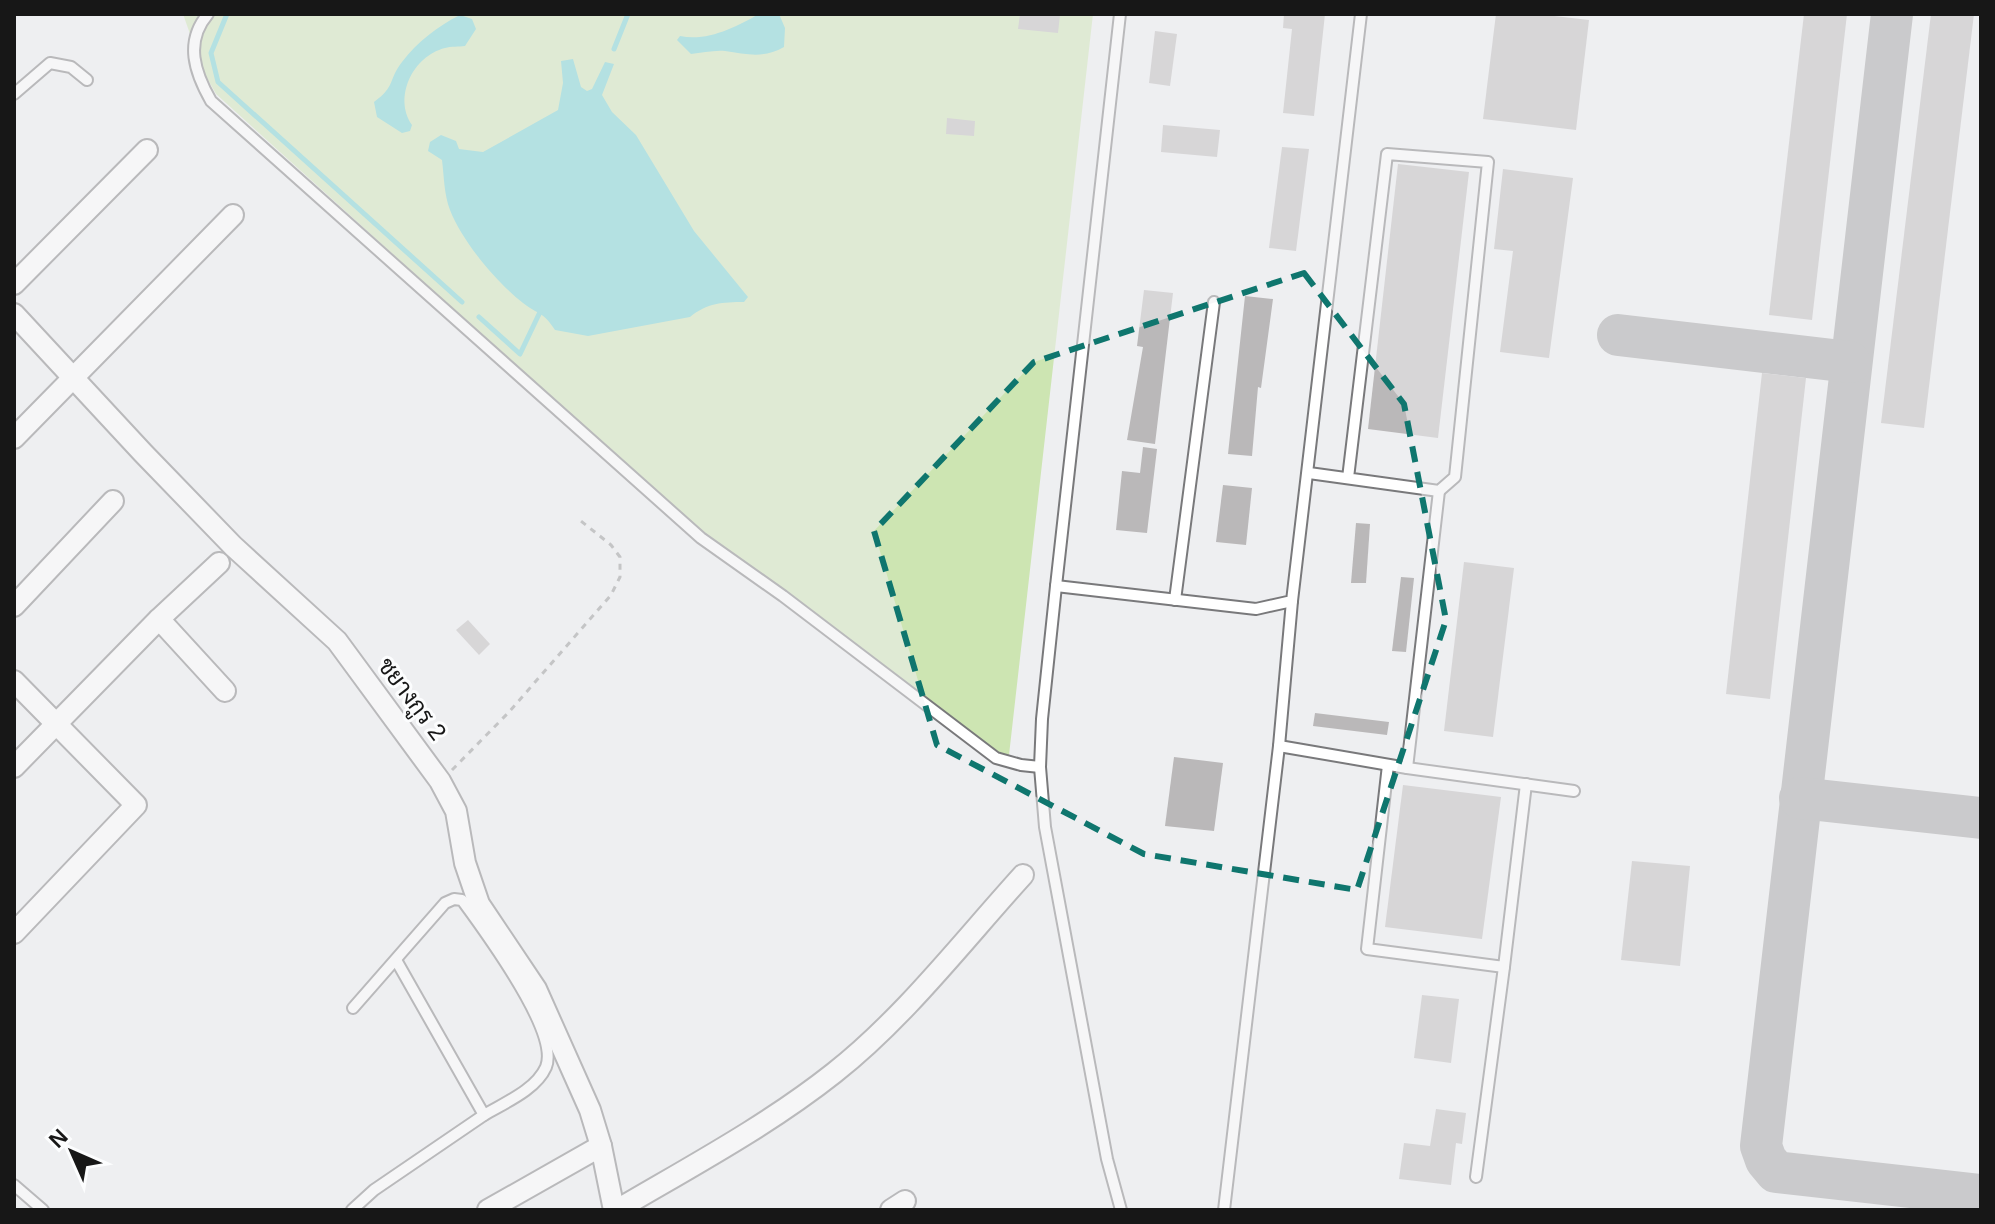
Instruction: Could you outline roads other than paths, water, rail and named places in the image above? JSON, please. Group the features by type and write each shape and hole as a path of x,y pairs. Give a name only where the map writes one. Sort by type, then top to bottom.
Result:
{"street":[{"path":"14,284 147,150"},
{"path":"14,438 233,215"},
{"name":"ชยางกูร 2","path":"14,314 233,546 337,641 440,781 456,811 465,863 475,894 536,989 590,1110 616,1210"},
{"path":"14,606 113,501"},
{"path":"14,767 159,619 219,563"},
{"path":"159,619 225,691"},
{"path":"14,681 136,805 14,933"},
{"path":"616,1210 744,1134 834,1073 888,1025 1023,875"},
{"path":"488,1210 601,1146"}],"lane":[{"path":"208,14 193,51 196,75 211,101 701,538 783,596 996,758 1040,767"},
{"path":"1120,14 1056,586 1040,767 1045,827 1107,1159 1121,1210"},
{"path":"1224,1210 1361,14"},
{"path":"14,94 50,63 71,67 87,80"},
{"path":"1348,478 1387,154 1488,162 1455,477 1439,491 1407,768"},
{"path":"1175,600 1214,302"},
{"path":"1309,473 1439,491"},
{"path":"1056,586 1256,609 1292,601"},
{"path":"1279,746 1407,768 1574,791"},
{"path":"1388,765 1367,949 1504,967"},
{"path":"1476,1177 1526,784"},
{"path":"352,1210 374,1190 528,1088 542,1075 550,1051 541,1025 499,953 462,900 445,903 353,1008"},
{"path":"396,960 484,1115"},
{"path":"14,1185 43,1210"}],"water":[{"path":"759,14 779,14 785,28 784,47 762,54 721,51 691,54 677,40 680,36 700,37 721,32"},
{"path":"460,15 472,19 476,29 465,46 447,47 434,52 415,68 409,79 405,102 412,125 410,131 402,133 377,117 374,102 386,92 408,55 428,35"},
{"path":"573,59 581,87 587,91 592,89 605,62 614,64 602,95 612,112 636,135 694,231 748,297 744,302 716,304 690,317 588,336 555,330 544,316 502,284 471,248 450,210 442,160 428,151 430,142 441,135 456,141 459,149 483,152 558,110 563,83 561,61"}],"waterway":[{"path":"227,14 211,53 218,82 462,302"},
{"path":"614,49 628,14"},
{"path":"479,317 520,354 540,312"}]}
